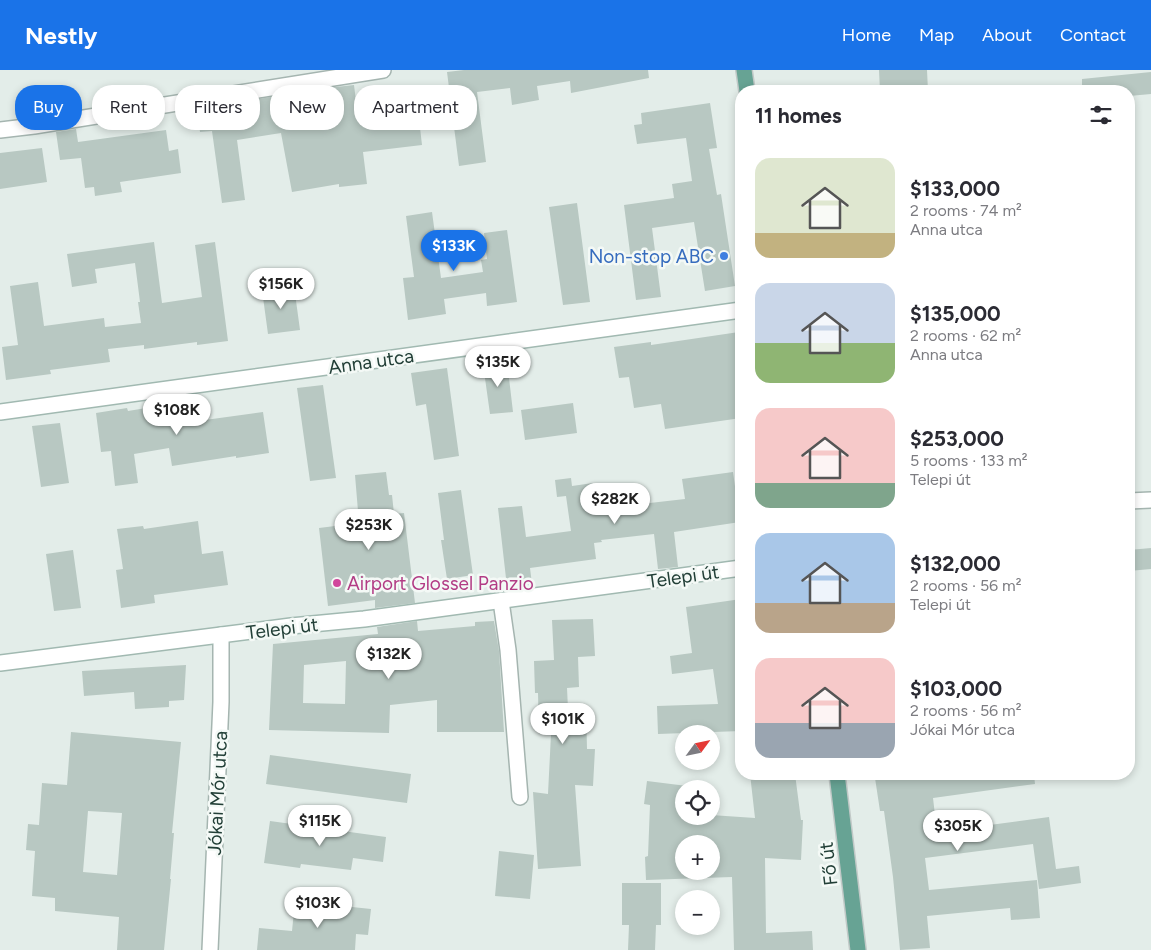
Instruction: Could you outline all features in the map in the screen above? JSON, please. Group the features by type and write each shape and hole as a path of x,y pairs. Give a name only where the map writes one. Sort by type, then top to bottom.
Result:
{"main road":[{"path":"0,130 383,70"},
{"path":"744,70 746,85"},
{"name":"Anna utca","path":"0,412 735,311"},
{"path":"1135,501 1151,500"},
{"name":"Telepi út","path":"0,663 291,626 364,619 735,569"},
{"path":"501,601 508,650 520,797"},
{"name":"Jókai Mór utca","path":"210,950 221,702 221,635"},
{"name":"Fő út","path":"838,780 858,950"}],"path":[{"path":"361,590 374,589"}],"building":[{"path":"464,70 648,70 649,78 571,93 570,81 537,86 539,100 512,105 510,88 477,92 477,85 449,85 447,72"},
{"path":"879,70 927,70 928,85 880,85"},
{"path":"1151,72 1151,94 1135,95 1135,85 1082,85 1082,79"},
{"path":"354,85 354,130 420,130 422,145 363,152 367,184 339,187 339,184 292,192 281,133 237,140 245,200 222,203 212,131 200,132 200,130 260,130 260,99 270,97 270,130 344,130 344,86"},
{"path":"477,92 486,162 459,166 454,130 477,130"},
{"path":"710,103 717,148 709,149 717,195 721,194 735,286 705,291 694,222 652,228 661,297 636,300 624,205 674,198 672,184 692,181 686,138 637,144 634,125 642,124 641,113"},
{"path":"76,130 78,142 166,130 169,151 178,149 181,173 120,182 122,192 95,196 94,187 85,188 81,158 60,160 56,132"},
{"path":"42,148 47,182 0,189 0,153"},
{"path":"577,203 590,302 563,305 549,207"},
{"path":"432,212 441,278 483,272 481,260 487,259 484,233 507,230 517,302 487,306 486,293 444,299 446,314 408,320 403,278 414,277 406,216"},
{"path":"154,242 162,303 202,297 195,245 215,242 228,341 197,345 197,342 144,349 144,345 108,349 110,362 50,370 51,374 6,380 2,347 18,345 10,286 38,282 44,326 104,318 105,327 141,323 135,263 95,269 97,283 72,287 67,254"},
{"path":"294,286 300,330 268,334 262,290"},
{"path":"735,333 735,419 665,429 661,404 634,408 629,377 619,378 614,347 651,342 651,345"},
{"path":"507,361 513,412 490,414 483,364"},
{"path":"447,368 459,456 434,460 426,404 416,406 411,373"},
{"path":"323,385 336,478 310,481 297,388"},
{"path":"201,399 205,420 263,412 269,453 172,466 169,448 134,454 138,483 115,486 111,451 101,452 96,413 127,408 128,411"},
{"path":"573,403 577,433 525,440 521,410"},
{"path":"60,423 69,483 41,487 32,426"},
{"path":"386,472 389,495 392,495 394,514 404,513 415,603 375,608 375,600 328,606 319,528 359,523 355,475"},
{"path":"733,472 735,523 674,532 678,567 658,569 654,534 601,540 602,542 594,543 596,559 530,568 532,584 507,587 498,508 522,506 526,537 571,531 566,496 557,497 555,480 571,478 572,486 593,483 597,509 685,499 682,479"},
{"path":"461,490 473,575 447,579 441,540 444,540 438,493"},
{"path":"198,521 202,554 223,551 228,585 154,595 155,603 121,608 116,570 123,569 117,529 143,526 144,529"},
{"path":"1151,548 1151,569 1135,570 1135,549"},
{"path":"73,550 81,608 54,611 46,554"},
{"path":"735,600 735,731 720,732 720,725 675,725 675,733 658,734 657,706 718,704 713,669 672,674 670,656 692,653 686,607"},
{"path":"593,619 595,656 578,657 579,687 567,688 568,709 586,708 587,749 595,749 593,786 575,785 581,866 538,869 533,792 548,794 551,734 539,734 538,693 535,693 534,661 554,660 552,620"},
{"path":"417,621 418,631 475,626 475,622 494,621 499,651 504,732 437,732 437,700 390,705 389,733 269,730 273,644 378,634 377,627","holes":["346,661 345,704 303,703 304,665"]},
{"path":"186,665 184,700 169,701 169,707 135,709 134,692 84,696 82,671"},
{"path":"71,732 181,742 172,833 174,833 171,879 164,950 117,950 119,917 55,911 55,898 32,896 35,851 26,850 28,824 39,825 42,783 67,785","holes":["88,811 122,813 117,875 83,872"]},
{"path":"270,755 411,774 407,803 266,784"},
{"path":"751,780 796,780 801,820 803,820 801,860 765,858 766,933 812,931 813,950 734,950 732,877 720,877 720,835 675,835 675,879 646,880 645,857 648,856 650,805 644,804 647,781 675,784 675,825 720,825 720,816 755,818"},
{"path":"875,780 1035,780 1035,784 933,798 937,832 1049,817 1056,869 1079,866 1081,883 1039,889 1033,844 925,858 929,890 1037,880 1040,918 1011,920 1010,908 927,916 930,948 900,950 884,811 880,811"},
{"path":"270,821 386,837 383,862 353,858 351,870 301,864 300,868 264,863"},
{"path":"499,851 534,855 530,899 495,896"},
{"path":"622,883 661,883 661,925 656,925 655,950 628,950 629,925 622,925"},
{"path":"295,901 371,909 368,935 356,934 355,950 257,950 259,928 292,931"}],"place":[{"name":"Non-stop ABC","path":"724,256"},
{"name":"Airport Glossel Panzio","path":"337,583"}]}
